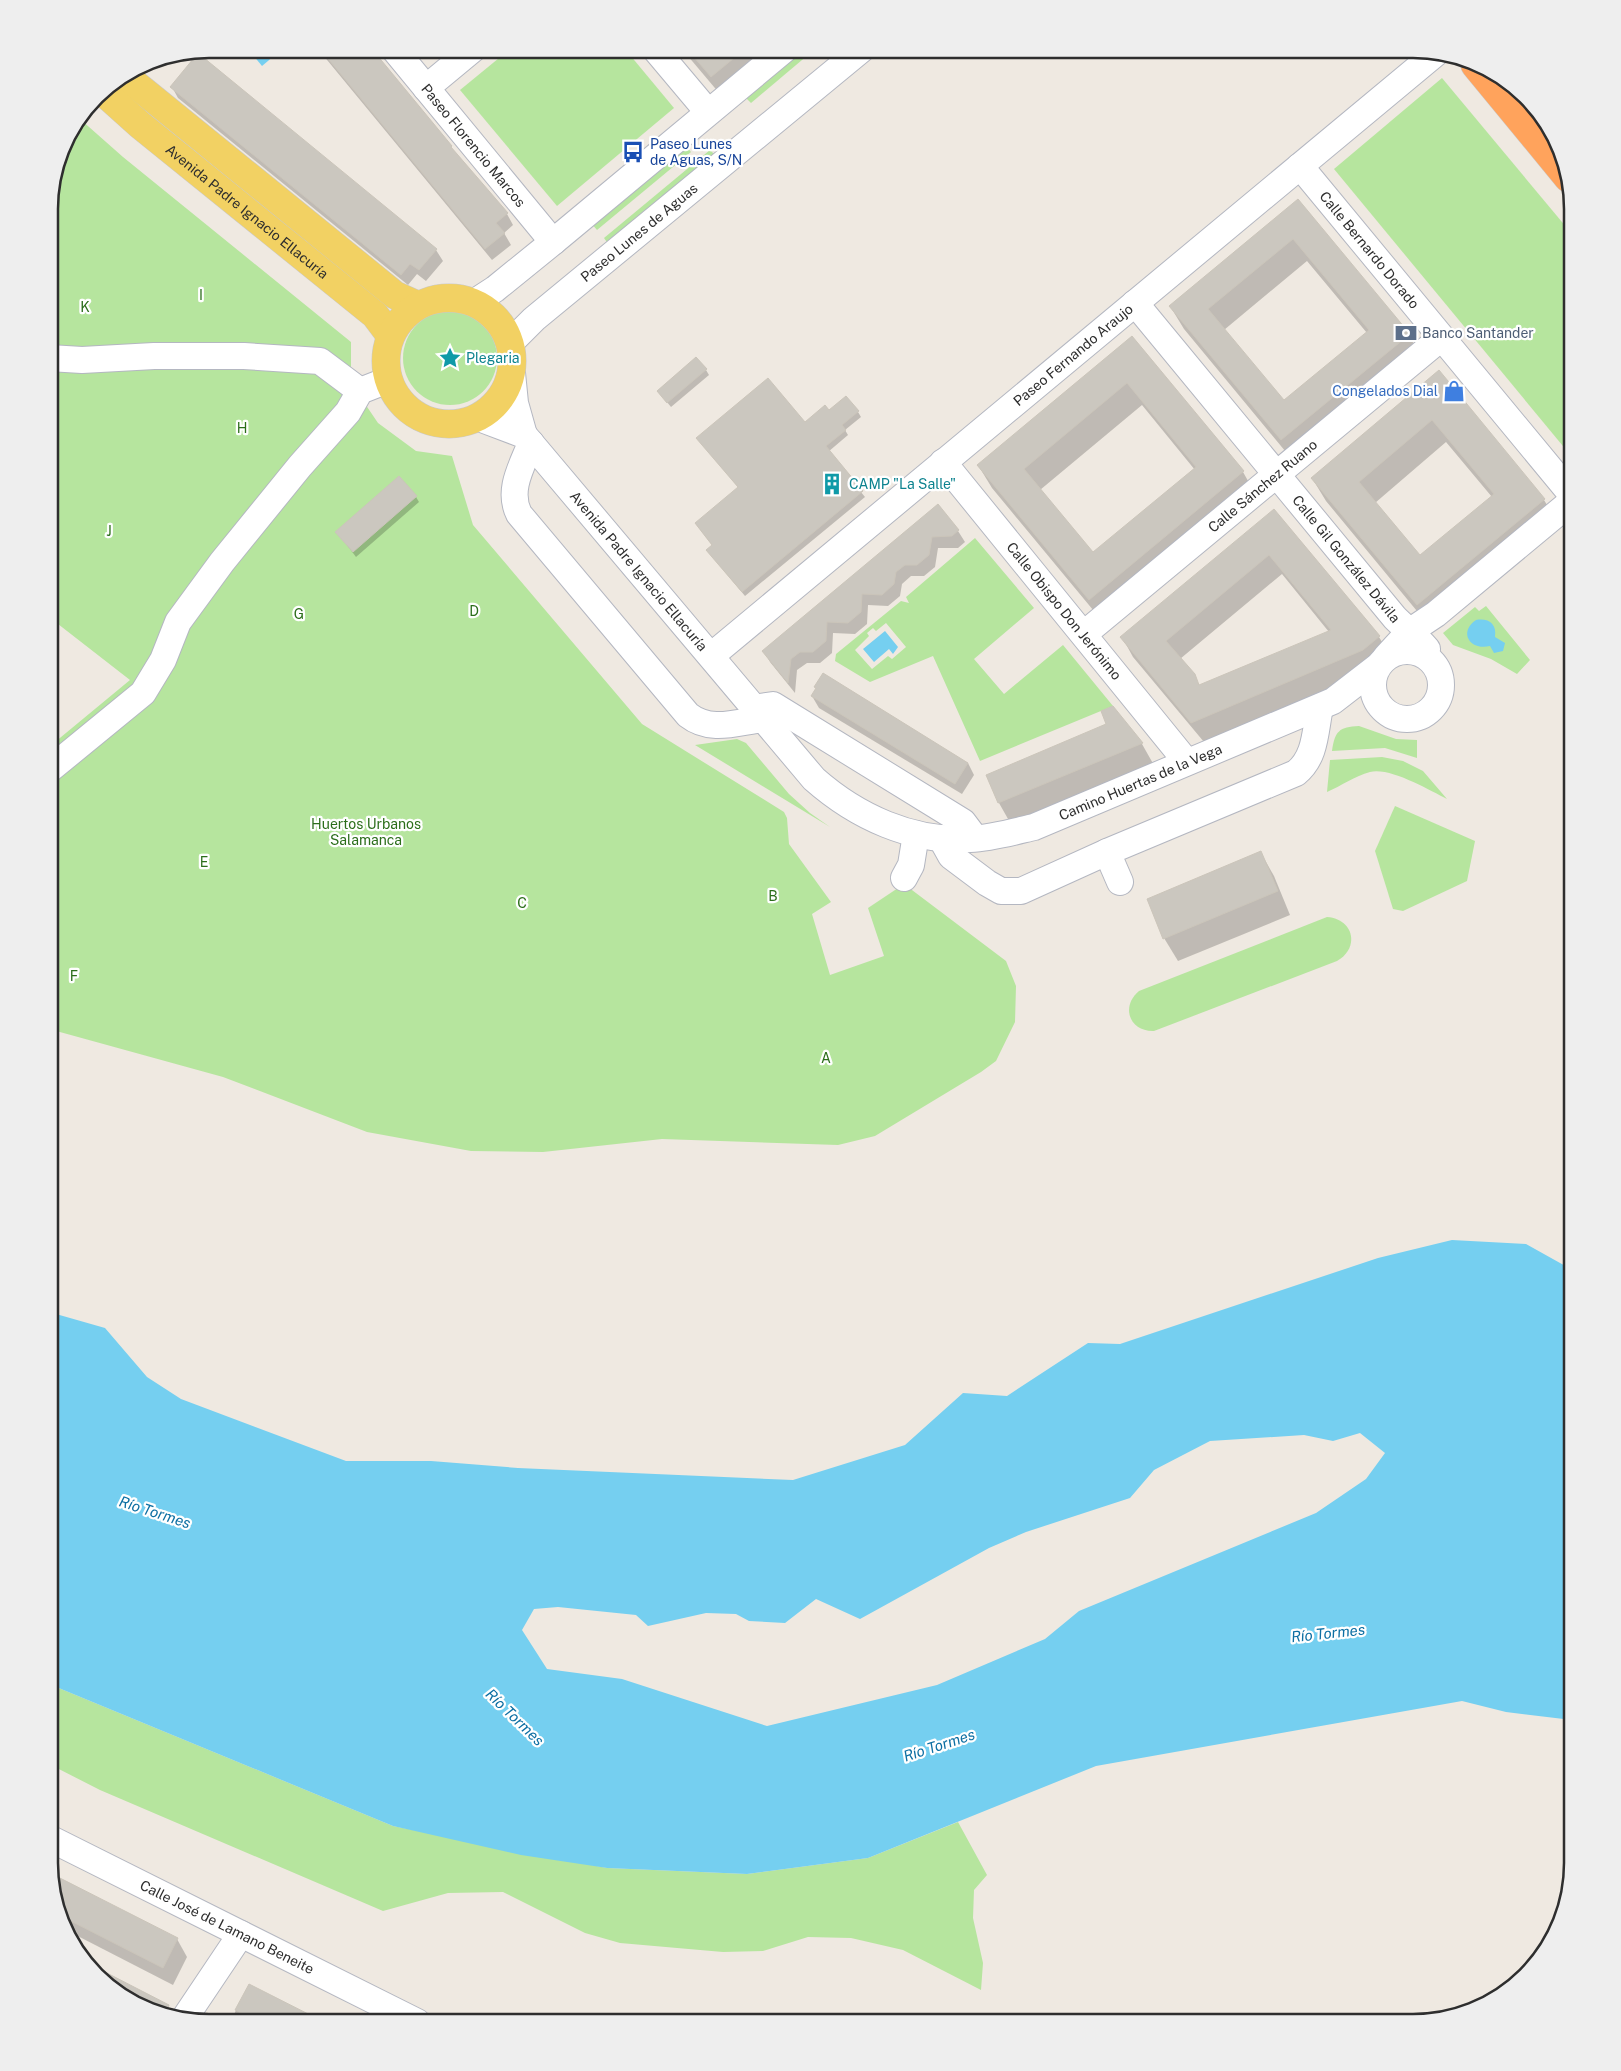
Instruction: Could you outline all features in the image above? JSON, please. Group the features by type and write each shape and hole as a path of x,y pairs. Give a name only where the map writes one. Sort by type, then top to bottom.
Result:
{"highway":[{"path":"1484,76 1557,165"}],"main road":[{"name":"Avenida Padre Ignacio Ellacuría","path":"136,77 395,295 417,305"},
{"name":"Avenida Padre Ignacio Ellacuría","path":"108,96 375,315 390,335"},
{"path":"455,297 475,302 490,312 503,326 510,343 513,358 512,373 505,391 494,406 479,418 455,424 431,422 410,411 394,393 388,380 385,358 390,335 397,323 417,305 436,298 455,297"}],"street":[{"name":"Paseo Florencio Marcos","path":"401,58 554,242"},
{"path":"426,88 462,58"},
{"path":"663,58 708,112"},
{"path":"475,302 495,289 554,242 774,58"},
{"name":"Paseo Lunes de Aguas","path":"510,343 534,319 851,58"},
{"name":"Paseo Fernando Araujo","path":"710,656 1429,59"},
{"name":"Calle Bernardo Dorado","path":"1300,166 1564,485"},
{"name":"Calle Gil González Dávila","path":"1135,303 1395,618 1408,632 1415,634 1430,656"},
{"name":"Calle Sánchez Ruano","path":"1084,634 1441,338"},
{"path":"58,359 82,360 154,356 236,356 320,361 360,391"},
{"name":"Avenida Padre Ignacio Ellacuría","path":"512,373 515,403 528,439 798,760 830,792 873,819 928,836"},
{"path":"58,763 143,693 163,660 178,622 207,582 300,466 348,412 360,391 388,380"},
{"name":"Avenida Padre Ignacio Ellacuría","path":"479,418 528,439"},
{"path":"528,439 513,491 519,514 688,715 697,722 714,726 758,714 773,705 963,822 976,838"},
{"name":"Calle Obispo Don Jerónimo","path":"943,462 1186,761"},
{"name":"Camino Huertas de la Vega","path":"928,836 976,838 1034,827 1186,761 1327,704 1382,662 1408,632 1436,614 1564,508"},
{"name":"Camino Huertas de la Vega","path":"1430,656 1426,639 1428,628 1436,614"},
{"path":"1408,650 1430,656 1440,678 1441,689 1438,700 1431,709 1417,717 1400,719 1390,715 1381,708 1375,698 1372,680 1382,662 1400,651 1408,650"},
{"path":"904,878 928,836 952,856 1001,891 1021,891 1107,852 1296,773 1308,762 1312,754 1327,704 1381,708"},
{"path":"1107,852 1120,882"},
{"name":"Calle José de Lamano Beneite","path":"58,1842 395,2014"},
{"path":"189,2012 241,1934"}],"green space":[{"path":"499,58 632,58 674,108 557,206 460,90"},
{"path":"790,58 804,58 751,103 744,96"},
{"path":"1442,78 1564,224 1564,447 1334,169"},
{"name":"Huertos Urbanos Salamanca","path":"84,123 123,157 351,342 351,370 357,392 378,423 416,451 452,456 473,525 642,724 784,812 787,818 789,844 831,902 812,914 830,975 884,956 868,908 904,884 1006,961 1016,986 1015,1022 996,1061 875,1136 838,1145 662,1139 543,1152 471,1151 367,1132 223,1077 58,1031 58,740 130,680 58,624 58,198 65,160"},
{"path":"685,145 691,152 597,230 591,223"},
{"path":"710,150 716,156 609,245 604,238"},
{"path":"450,311 468,314 483,325 494,340 497,358 494,376 483,391 468,402 450,405 432,402 417,391 406,376 403,358 406,340 417,325 432,314"},
{"path":"975,538 1034,608 974,659 1004,694 1063,645 1113,706 980,761 933,656 870,682 835,661 836,654 901,601 909,603 906,597","holes":["886,623 906,647 892,659 888,656 872,669 855,650 869,636 867,633 873,628 876,631"]},
{"path":"1486,606 1530,660 1517,674 1491,659 1453,645 1443,633 1475,607 1479,611"},
{"path":"1359,726 1396,739 1417,740 1417,758 1385,748 1332,751 1339,731"},
{"path":"737,739 746,743 789,794 810,813 830,827 695,745"},
{"path":"1382,757 1403,761 1423,771 1447,799 1409,780 1378,771 1359,776 1327,792 1330,760"},
{"path":"1395,806 1475,841 1467,881 1403,911 1393,909 1375,851"},
{"path":"1327,917 1343,923 1351,935 1349,949 1337,961 1154,1031 1139,1027 1130,1017 1130,1004 1133,997 1139,991"},
{"path":"58,1688 393,1826 607,1868 747,1874 868,1858 958,1822 987,1875 974,1890 973,1918 983,1963 981,1990 903,1950 851,1938 808,1937 763,1951 723,1952 620,1943 585,1933 503,1892 448,1893 383,1911 100,1790 58,1769"}],"water":[{"path":"255,58 271,58 262,66"},
{"path":"1476,620 1485,620 1493,625 1495,637 1505,643 1503,651 1494,653 1490,646 1477,646 1472,643 1467,635 1471,625"},
{"path":"885,631 898,647 893,654 889,649 874,662 863,649"},
{"name":"Río Tormes","path":"1452,1240 1526,1244 1564,1265 1564,1719 1506,1712 1462,1701 1096,1766 868,1858 747,1874 607,1868 521,1855 393,1826 58,1688 58,1315 105,1328 147,1377 181,1399 346,1461 431,1461 518,1468 793,1480 905,1445 963,1393 1007,1396 1088,1343 1120,1344 1378,1258","holes":["1360,1433 1385,1453 1366,1479 1316,1513 1079,1611 1045,1639 937,1685 767,1726 622,1679 547,1669 522,1630 534,1609 558,1607 636,1615 648,1626 706,1613 736,1614 749,1621 785,1623 816,1599 860,1619 989,1548 1026,1532 1130,1498 1154,1470 1210,1441 1304,1435 1333,1441"]}],"building":[{"path":"193,58 204,58 437,249 419,270 410,264 401,275 170,87"},
{"path":"327,58 379,58 451,147 508,213 496,223 505,233 485,249"},
{"path":"695,58 734,58 711,77"},
{"path":"1298,199 1410,334 1281,440 1169,306","holes":["1293,239 1369,330 1284,400 1208,309"]},
{"path":"1132,336 1244,471 1089,600 977,465","holes":["1127,383 1196,467 1093,552 1024,469"]},
{"path":"696,357 707,369 667,403 657,391"},
{"path":"1439,370 1545,499 1417,605 1311,478","holes":["1432,420 1494,494 1420,555 1359,482"]},
{"name":"CAMP \"La Salle\"","path":"768,378 805,422 825,405 829,410 846,396 859,411 842,425 846,430 826,446 863,491 742,592 706,550 712,545 695,523 738,487 696,438"},
{"path":"399,476 417,496 353,552 335,532"},
{"path":"938,504 959,530 952,536 932,537 929,555 917,565 905,565 896,572 894,584 882,595 862,594 861,612 848,623 827,622 826,641 813,652 800,652 791,659 788,683 762,651"},
{"path":"1274,509 1380,636 1363,650 1191,723 1120,637","holes":["1269,555 1331,630 1199,685 1195,674 1166,641"]},
{"path":"823,673 968,763 955,784 811,696 816,688 814,687"},
{"path":"1113,706 1143,743 998,803 986,775 1106,724 1101,711"},
{"path":"1261,851 1278,891 1163,939 1147,899"},
{"path":"59,1877 178,1938 163,1968 69,1920"},
{"path":"105,1972 169,2005 168,2008 150,2002 124,1988"},
{"path":"249,1984 308,2014 243,2014 235,2010"}],"place":[{"name":"Paseo Lunes de Aguas, S/N","path":"633,152"},
{"name":"Banco Santander","path":"1406,333"},
{"name":"Plegaria","path":"450,358"},
{"name":"Congelados Dial","path":"1454,391"},
{"name":"CAMP \"La Salle\"","path":"832,484"}],"park label":[{"name":"I","path":"201,295"},
{"name":"K","path":"85,307"},
{"name":"H","path":"242,428"},
{"name":"J","path":"109,531"},
{"name":"D","path":"474,611"},
{"name":"G","path":"299,614"},
{"name":"E","path":"204,862"},
{"name":"B","path":"773,896"},
{"name":"C","path":"522,903"},
{"name":"F","path":"74,976"},
{"name":"A","path":"826,1058"}]}
